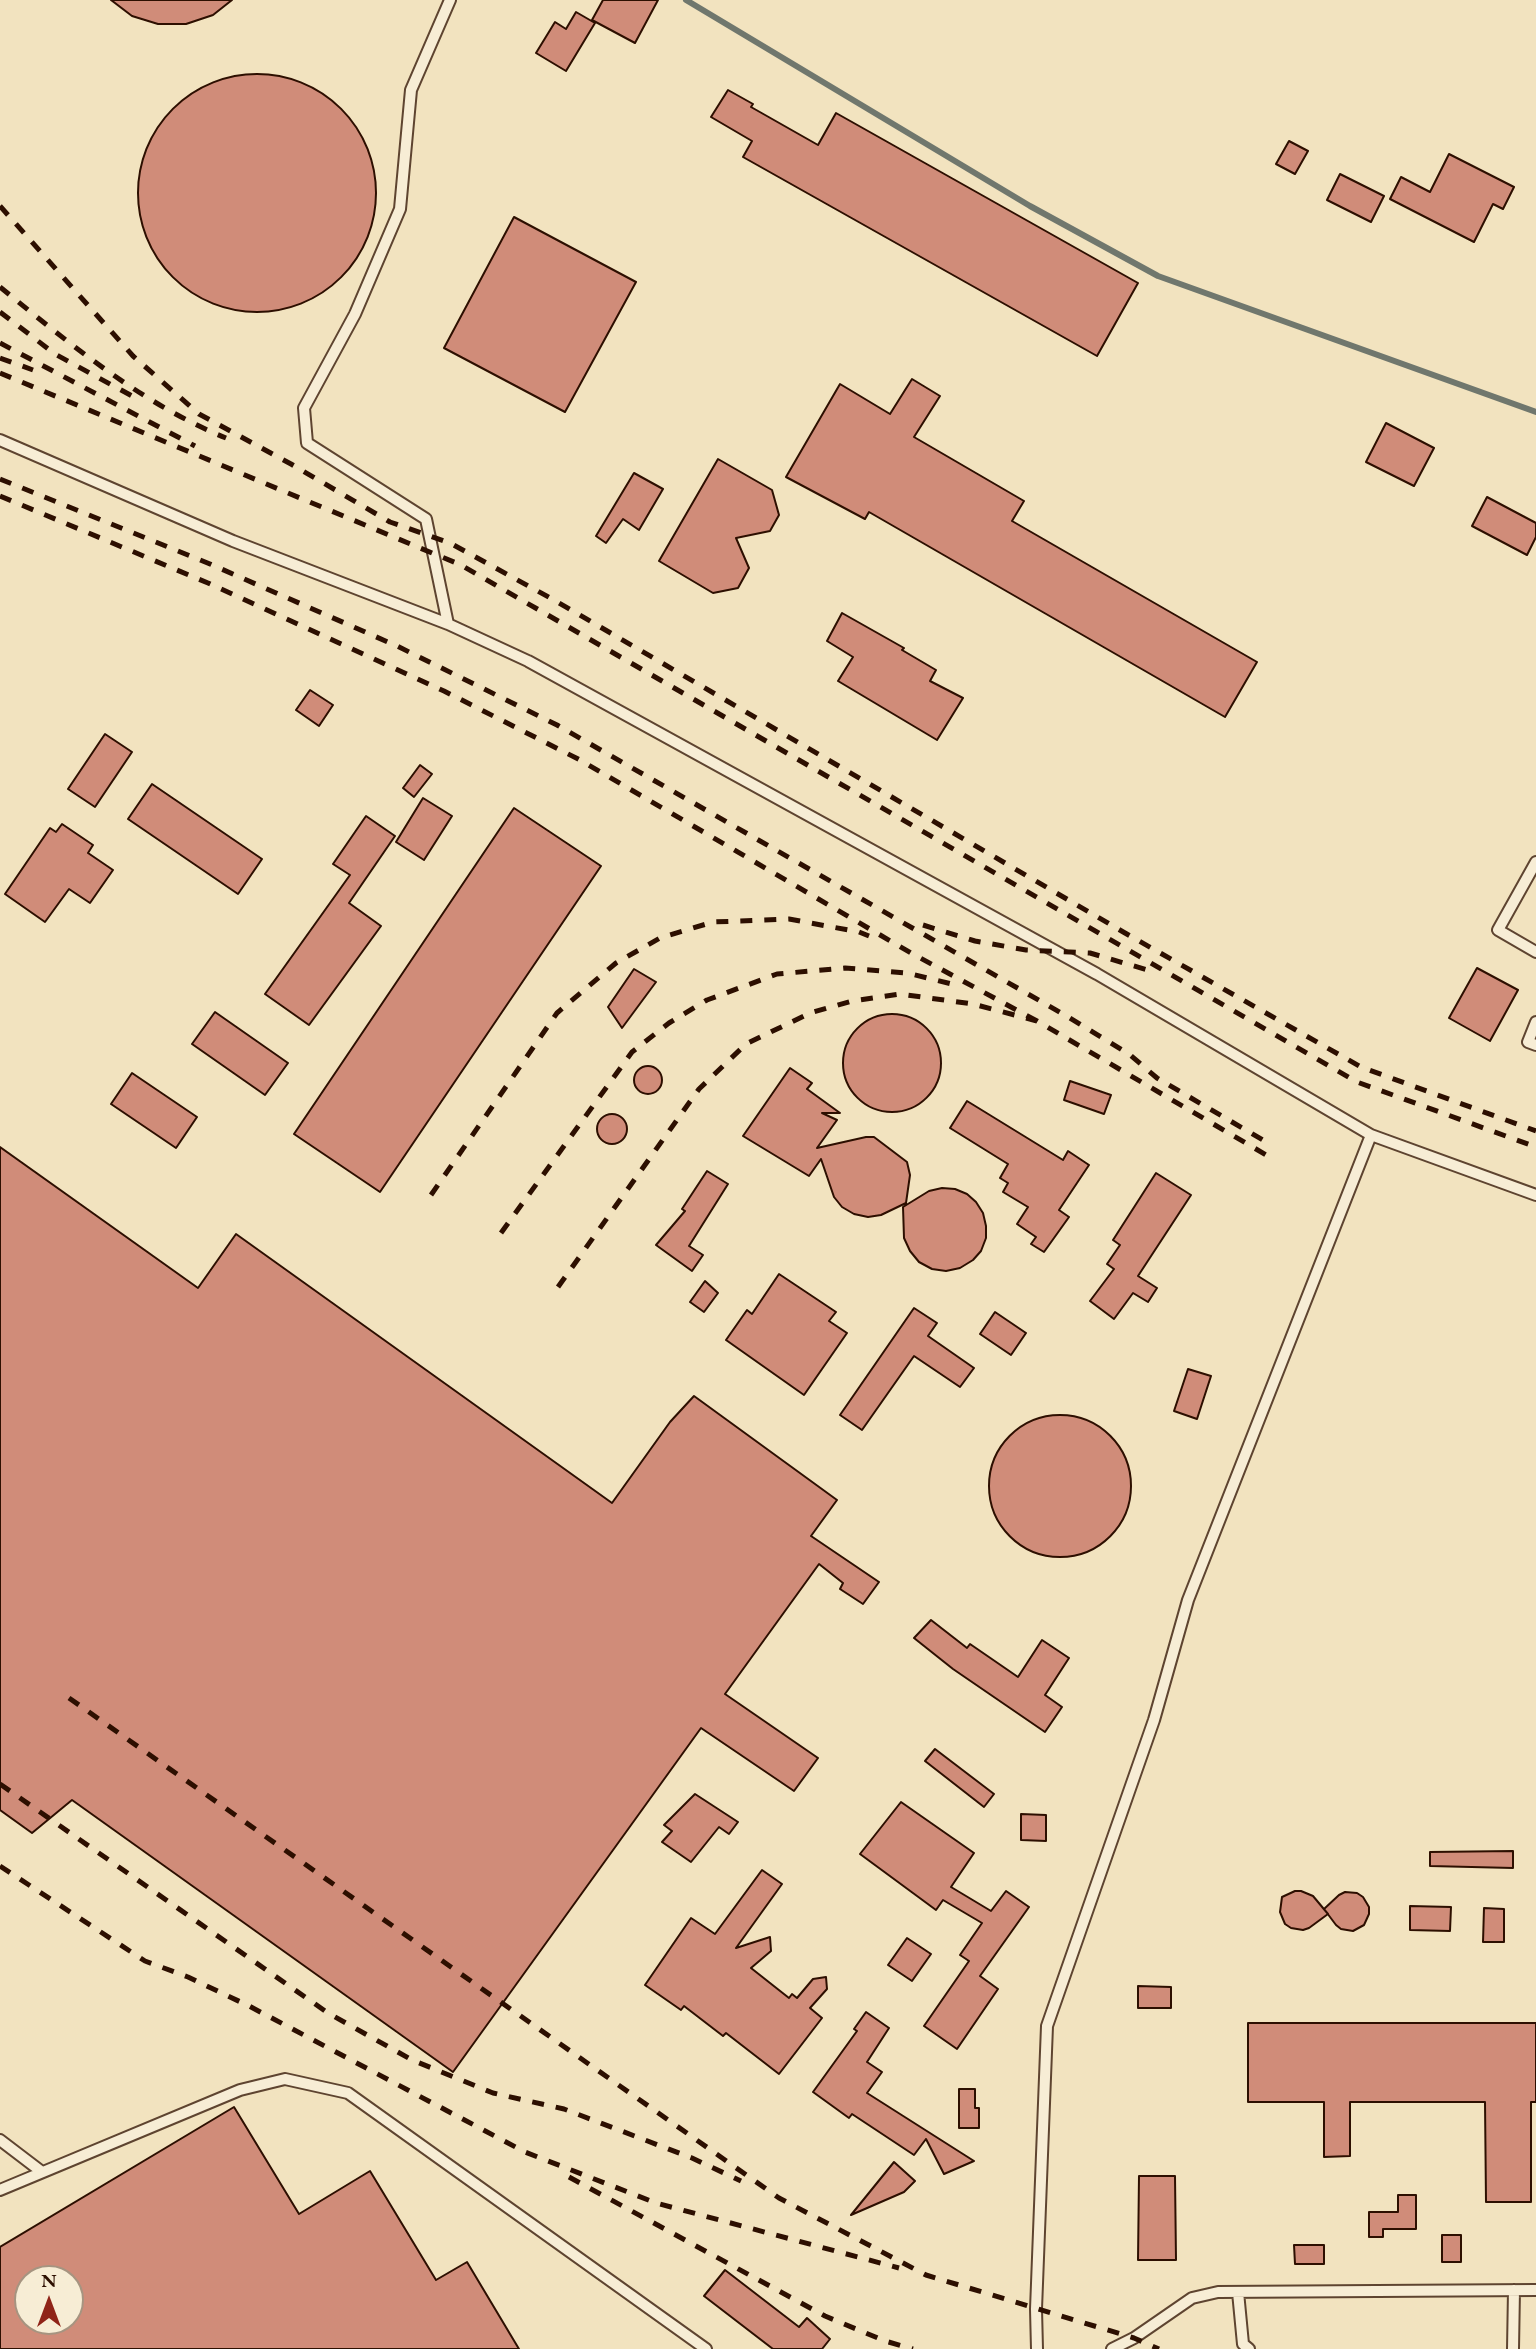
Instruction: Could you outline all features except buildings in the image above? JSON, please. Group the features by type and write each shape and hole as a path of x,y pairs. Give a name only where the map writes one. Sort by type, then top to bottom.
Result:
{"lane":[{"path":"448,624 426,519 307,443 304,408 355,314 400,209 411,90 450,0"},
{"path":"0,440 233,541 448,624 528,661 1077,963 1371,1135 1536,1195"},
{"path":"1536,862 1498,930 1536,952"},
{"path":"1536,1022 1528,1042 1536,1045"},
{"path":"1037,2349 1036,2309 1047,2026 1154,1720 1188,1600 1371,1135"},
{"path":"0,2190 240,2090 285,2079 348,2093 706,2349"},
{"path":"0,2140 41,2172"},
{"path":"1513,2349 1514,2290"},
{"path":"1112,2349 1134,2338 1192,2298 1218,2292 1536,2290"},
{"path":"1238,2292 1244,2344 1249,2349"}],"waterway":[{"path":"686,0 1030,206 1158,276 1536,412"}],"railway":[{"path":"0,206 133,356 199,414 390,522 450,543 554,600 1125,933 1361,1067 1536,1131"},
{"path":"0,287 80,351 136,390 165,408 226,438"},
{"path":"0,312 55,354 132,396"},
{"path":"0,343 195,446"},
{"path":"0,358 33,370"},
{"path":"0,373 461,565 1357,1082 1536,1147"},
{"path":"0,479 210,564 397,646 557,725 1070,1018 1129,1054 1157,1078 1268,1143"},
{"path":"0,496 208,583 444,691 580,760 911,953 1037,1021"},
{"path":"431,1195 557,1013 616,963 660,938 713,922 789,919 869,936"},
{"path":"923,925 975,941 1026,950 1090,953 1151,971"},
{"path":"501,1233 632,1052 669,1023 707,1000 777,974 845,968 907,973 956,985"},
{"path":"558,1287 699,1089 746,1044 810,1013 852,1001 900,994 973,1004 1037,1021 1268,1156"},
{"path":"69,1698 779,2198 926,2275 1134,2338 1159,2349"},
{"path":"0,1784 328,2013 412,2060 493,2093 564,2109 692,2158 741,2181"},
{"path":"0,1866 145,1961 188,1977 249,2006 525,2152 656,2203 899,2268"},
{"path":"569,2177 825,2316 885,2341 913,2349"}]}
